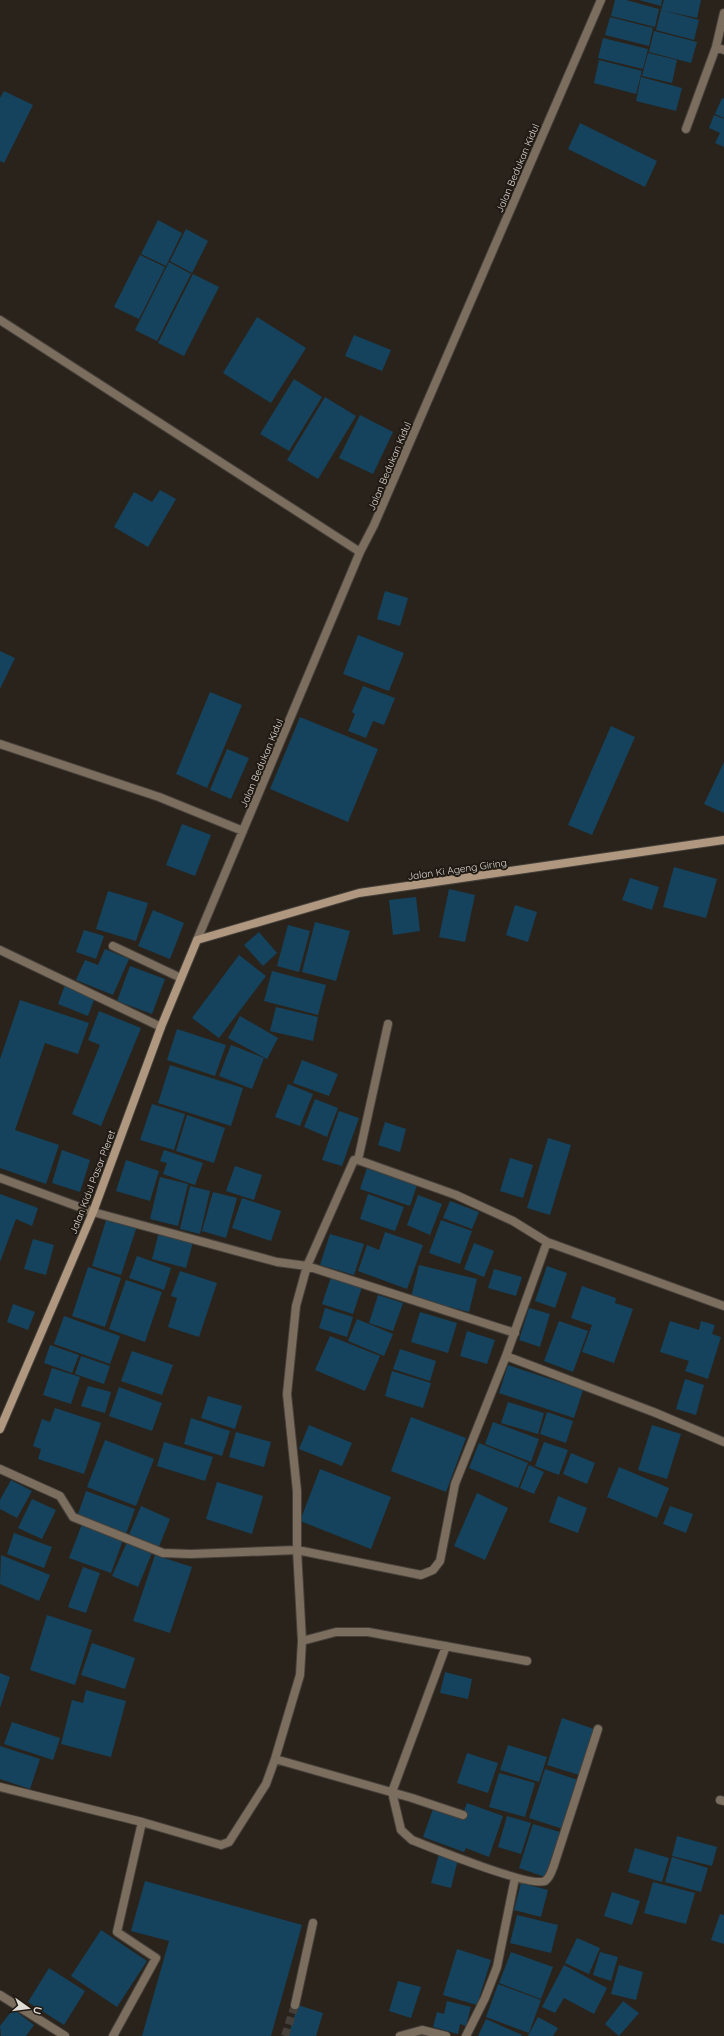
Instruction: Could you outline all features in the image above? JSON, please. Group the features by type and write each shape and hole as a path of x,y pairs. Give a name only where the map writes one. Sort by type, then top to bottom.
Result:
{"street":[{"name":"Jalan Bedukan Kidul","path":"197,940 360,552 374,525 601,0"},
{"path":"686,129 716,46 724,13"},
{"path":"716,46 724,50"},
{"path":"0,320 360,552"},
{"path":"0,744 159,797 243,831"},
{"name":"Jalan Ki Ageng Giring","path":"197,940 359,893 724,840"},
{"name":"Jalan Kidul Pasar Pleret","path":"0,1427 93,1212 161,1027 197,940"},
{"path":"113,946 181,978"},
{"path":"0,950 161,1027"},
{"path":"358,1160 388,1024"},
{"path":"0,1787 142,1822 221,1845 229,1842 266,1784 275,1759 300,1674 302,1641 297,1550 297,1491 287,1394 296,1306 307,1266 354,1160 358,1160 456,1195 513,1221 547,1242 724,1306"},
{"path":"0,1178 93,1212 277,1262 307,1266 515,1333"},
{"path":"0,1469 60,1496 73,1517 163,1553 191,1554 297,1550 421,1575 433,1570 440,1561 455,1484 515,1333 547,1242"},
{"path":"506,1356 656,1413 724,1442"},
{"path":"302,1641 336,1632 368,1632 527,1661"},
{"path":"446,1646 392,1792 401,1830 412,1840 515,1878 538,1882 544,1881 549,1877 554,1865 598,1729"},
{"path":"275,1759 392,1792 463,1815"},
{"path":"112,2036 156,1958 117,1932 142,1822"},
{"path":"466,2036 485,1998 497,1967 515,1878"},
{"path":"295,2005 313,1923"},
{"path":"0,1995 66,2036"},
{"path":"400,2036 422,2030 446,2036"}],"building":[{"path":"615,0 626,0 659,9 655,27 611,16"},
{"path":"639,0 662,0 661,6"},
{"path":"664,0 701,0 697,18 661,10"},
{"path":"661,10 699,20 694,40 656,30"},
{"path":"610,17 653,28 649,46 605,35"},
{"path":"654,31 697,42 691,63 649,52"},
{"path":"603,38 648,49 643,69 598,58"},
{"path":"648,53 677,60 672,83 642,76"},
{"path":"599,60 642,71 636,94 594,83"},
{"path":"641,77 682,88 676,111 636,101"},
{"path":"4,91 33,105 4,163 0,161 0,98"},
{"path":"722,98 724,99 724,118 715,114"},
{"path":"714,115 724,119 724,147 715,143 720,133 709,128"},
{"path":"580,123 657,161 645,187 568,149"},
{"path":"158,220 182,233 166,266 141,254"},
{"path":"186,229 208,241 192,273 170,261"},
{"path":"140,255 165,267 139,319 114,307"},
{"path":"169,262 191,274 157,341 135,330"},
{"path":"193,274 219,287 184,356 158,343"},
{"path":"257,317 306,348 271,403 223,373"},
{"path":"354,335 391,350 382,371 345,356"},
{"path":"294,379 322,397 289,451 260,434"},
{"path":"325,397 356,416 318,479 287,460"},
{"path":"360,415 393,432 373,474 339,458"},
{"path":"160,490 176,499 148,547 114,527 134,492 152,502"},
{"path":"385,591 408,598 400,626 377,619"},
{"path":"358,635 404,653 389,691 343,674"},
{"path":"0,651 15,658 0,689"},
{"path":"363,686 395,698 384,725 373,721 366,738 348,731 355,714 352,712"},
{"path":"210,692 242,705 207,788 176,774"},
{"path":"300,717 378,749 348,822 270,789"},
{"path":"611,726 635,737 592,835 568,825"},
{"path":"227,749 249,758 231,799 210,790"},
{"path":"724,762 724,813 704,804"},
{"path":"182,824 211,835 195,876 166,865"},
{"path":"674,867 717,879 706,918 663,907"},
{"path":"630,878 659,887 652,910 622,900"},
{"path":"449,889 475,895 465,942 439,937"},
{"path":"108,891 148,903 136,941 96,929"},
{"path":"416,897 420,931 393,935 389,900"},
{"path":"515,905 537,912 528,942 506,935"},
{"path":"153,910 184,923 170,959 138,946"},
{"path":"315,922 350,931 336,981 302,972"},
{"path":"288,925 310,931 299,972 277,966"},
{"path":"84,930 104,936 96,959 76,952"},
{"path":"259,932 277,953 263,966 244,945"},
{"path":"105,949 129,959 113,995 76,980 85,960 98,965"},
{"path":"239,955 266,976 219,1038 192,1018"},
{"path":"130,966 165,979 152,1014 117,1001"},
{"path":"272,971 326,985 318,1015 264,1001"},
{"path":"65,985 95,997 88,1016 58,1004"},
{"path":"20,1000 89,1023 78,1054 45,1043 15,1130 59,1145 46,1184 0,1168 0,1059"},
{"path":"276,1007 318,1017 313,1041 270,1031"},
{"path":"99,1011 141,1028 101,1126 72,1114 100,1045 88,1040"},
{"path":"240,1016 278,1038 267,1059 228,1038"},
{"path":"177,1029 226,1045 215,1076 167,1060"},
{"path":"231,1045 264,1058 252,1089 219,1076"},
{"path":"302,1060 338,1074 329,1096 293,1083"},
{"path":"170,1065 243,1088 231,1126 158,1103"},
{"path":"288,1084 313,1094 300,1126 275,1117"},
{"path":"315,1099 338,1108 327,1137 304,1127"},
{"path":"152,1104 185,1114 174,1150 140,1140"},
{"path":"339,1111 359,1118 342,1166 322,1160"},
{"path":"187,1115 225,1128 214,1163 176,1151"},
{"path":"385,1122 406,1129 400,1152 378,1145"},
{"path":"548,1138 571,1145 550,1215 527,1208"},
{"path":"62,1150 90,1160 80,1192 52,1183"},
{"path":"164,1150 203,1163 195,1185 163,1174 167,1163 160,1161"},
{"path":"510,1158 533,1165 523,1198 500,1191"},
{"path":"126,1160 159,1171 150,1201 116,1191"},
{"path":"235,1166 262,1175 254,1200 226,1191"},
{"path":"367,1168 417,1185 410,1206 360,1189"},
{"path":"160,1177 188,1184 178,1226 150,1219"},
{"path":"190,1186 210,1191 200,1234 180,1229"},
{"path":"213,1192 237,1198 226,1238 202,1231"},
{"path":"0,1194 38,1208 32,1226 16,1219 0,1262"},
{"path":"368,1194 404,1207 395,1231 360,1219"},
{"path":"418,1195 442,1204 430,1235 407,1225"},
{"path":"242,1198 281,1211 271,1241 232,1228"},
{"path":"450,1201 479,1212 472,1229 443,1218"},
{"path":"107,1217 137,1226 121,1275 92,1266"},
{"path":"441,1220 472,1231 460,1264 429,1253"},
{"path":"159,1232 193,1242 186,1268 152,1259"},
{"path":"385,1232 423,1245 407,1289 358,1271 367,1245 379,1250"},
{"path":"330,1234 364,1244 354,1275 320,1265"},
{"path":"33,1239 54,1245 46,1275 24,1269"},
{"path":"474,1243 494,1251 484,1277 464,1269"},
{"path":"137,1256 171,1268 164,1290 129,1278"},
{"path":"419,1265 477,1279 469,1312 411,1297"},
{"path":"547,1266 567,1273 555,1308 535,1301"},
{"path":"88,1267 121,1278 105,1327 72,1316"},
{"path":"494,1269 522,1277 516,1296 488,1288"},
{"path":"180,1271 217,1283 199,1337 168,1327 177,1298 171,1296"},
{"path":"331,1277 362,1287 353,1314 322,1304"},
{"path":"126,1280 162,1292 145,1342 109,1329"},
{"path":"582,1286 616,1298 615,1303 633,1309 614,1363 582,1352 592,1325 571,1318"},
{"path":"378,1295 403,1303 393,1331 369,1323"},
{"path":"13,1304 35,1312 28,1330 7,1322"},
{"path":"325,1308 353,1317 347,1337 319,1328"},
{"path":"529,1308 550,1314 540,1347 519,1340"},
{"path":"420,1312 457,1323 448,1353 411,1342"},
{"path":"64,1316 120,1336 110,1364 54,1344"},
{"path":"357,1319 393,1334 384,1356 348,1341"},
{"path":"559,1321 588,1331 573,1372 544,1361"},
{"path":"670,1321 699,1330 701,1321 715,1325 712,1334 721,1337 708,1379 685,1371 689,1361 660,1352"},
{"path":"467,1331 495,1340 487,1364 460,1356"},
{"path":"330,1336 380,1356 365,1391 315,1370"},
{"path":"50,1345 79,1355 72,1373 44,1363"},
{"path":"400,1349 436,1361 430,1381 393,1369"},
{"path":"132,1351 173,1365 162,1395 121,1381"},
{"path":"81,1356 110,1366 104,1384 75,1374"},
{"path":"508,1365 583,1390 574,1418 499,1393"},
{"path":"52,1368 80,1377 71,1404 43,1395"},
{"path":"392,1371 431,1383 423,1408 385,1396"},
{"path":"685,1379 704,1385 696,1415 676,1409"},
{"path":"88,1386 111,1392 105,1413 81,1406"},
{"path":"119,1387 162,1403 152,1431 109,1416"},
{"path":"208,1396 242,1406 235,1429 201,1418"},
{"path":"508,1402 544,1413 538,1434 501,1423"},
{"path":"55,1408 101,1423 84,1474 38,1459 41,1449 33,1446 42,1419 50,1422"},
{"path":"547,1412 573,1421 566,1443 540,1434"},
{"path":"411,1417 466,1438 446,1492 391,1471"},
{"path":"191,1418 230,1431 222,1456 184,1444"},
{"path":"493,1422 539,1439 531,1462 485,1444"},
{"path":"309,1425 352,1443 342,1466 299,1449"},
{"path":"652,1425 681,1434 667,1479 638,1470"},
{"path":"236,1432 271,1442 264,1467 229,1457"},
{"path":"105,1440 154,1459 136,1506 87,1487"},
{"path":"164,1442 213,1457 205,1481 157,1466"},
{"path":"544,1442 568,1450 559,1475 535,1466"},
{"path":"479,1443 528,1463 518,1488 469,1468"},
{"path":"571,1453 595,1463 587,1484 563,1474"},
{"path":"529,1465 544,1472 534,1494 520,1488"},
{"path":"619,1467 669,1488 657,1518 607,1497"},
{"path":"320,1469 391,1497 371,1549 300,1521"},
{"path":"11,1480 32,1491 17,1518 0,1509 0,1500"},
{"path":"217,1482 263,1496 252,1534 206,1519"},
{"path":"86,1491 135,1509 126,1534 77,1517"},
{"path":"477,1493 508,1508 485,1560 454,1546"},
{"path":"558,1496 587,1508 578,1533 549,1522"},
{"path":"32,1499 56,1510 42,1539 18,1528"},
{"path":"141,1506 170,1519 158,1549 128,1537"},
{"path":"670,1506 693,1514 686,1533 663,1524"},
{"path":"82,1524 123,1540 111,1573 69,1558"},
{"path":"14,1533 52,1547 44,1568 7,1554"},
{"path":"127,1542 152,1553 138,1587 112,1576"},
{"path":"1,1555 50,1575 39,1601 0,1584"},
{"path":"155,1555 192,1567 170,1633 133,1621"},
{"path":"83,1567 100,1573 86,1613 68,1607"},
{"path":"47,1615 92,1630 75,1685 30,1670"},
{"path":"92,1643 135,1658 125,1689 81,1675"},
{"path":"445,1672 472,1679 468,1699 440,1693"},
{"path":"0,1673 10,1677 0,1708"},
{"path":"86,1690 126,1701 111,1757 61,1744 72,1700 83,1703"},
{"path":"562,1718 594,1729 579,1775 547,1765"},
{"path":"12,1722 60,1738 53,1760 4,1744"},
{"path":"508,1745 547,1757 539,1782 500,1770"},
{"path":"0,1746 40,1759 30,1789 0,1779"},
{"path":"467,1753 498,1763 488,1793 457,1783"},
{"path":"545,1769 578,1780 563,1829 529,1818"},
{"path":"499,1773 535,1783 525,1817 489,1807"},
{"path":"467,1803 503,1816 489,1857 466,1848 464,1852 423,1837 433,1809 461,1819"},
{"path":"507,1816 531,1823 521,1854 498,1847"},
{"path":"533,1824 560,1832 545,1877 519,1868"},
{"path":"677,1836 717,1847 712,1866 672,1856"},
{"path":"635,1848 669,1858 662,1882 628,1872"},
{"path":"439,1854 458,1859 451,1888 431,1883"},
{"path":"672,1857 708,1868 701,1892 665,1882"},
{"path":"145,1881 302,1925 271,2036 142,2036 169,1941 131,1931"},
{"path":"653,1882 695,1893 686,1924 644,1913"},
{"path":"521,1883 548,1890 541,1917 514,1910"},
{"path":"612,1892 640,1901 632,1925 604,1916"},
{"path":"720,1914 724,1915 724,1944 711,1940"},
{"path":"517,1915 558,1925 551,1953 510,1943"},
{"path":"101,1930 147,1961 117,2007 71,1976"},
{"path":"577,1938 600,1948 589,1974 565,1963"},
{"path":"457,1949 491,1960 477,2005 443,1995"},
{"path":"511,1952 553,1967 541,1999 499,1983"},
{"path":"600,1952 618,1957 611,1981 593,1975"},
{"path":"564,1965 607,1988 594,2014 564,1998 555,2013 542,2007"},
{"path":"619,1965 643,1972 636,2000 611,1994"},
{"path":"49,1968 85,1991 64,2025 28,2002"},
{"path":"398,1981 421,1987 411,2018 389,2011"},
{"path":"498,1984 541,2000 529,2033 486,2017"},
{"path":"447,2001 471,2007 466,2026 460,2024 458,2034 433,2027 437,2012 444,2014"},
{"path":"623,2001 639,2013 619,2036 605,2024"},
{"path":"298,2005 323,2013 316,2036 288,2036"},
{"path":"13,2009 34,2025 26,2036 1,2036 0,2026"},
{"path":"538,2017 558,2028 553,2036 528,2036"},
{"path":"486,2019 522,2035 478,2036"}],"tunnel":[{"path":"285,2036 295,2005"}]}
